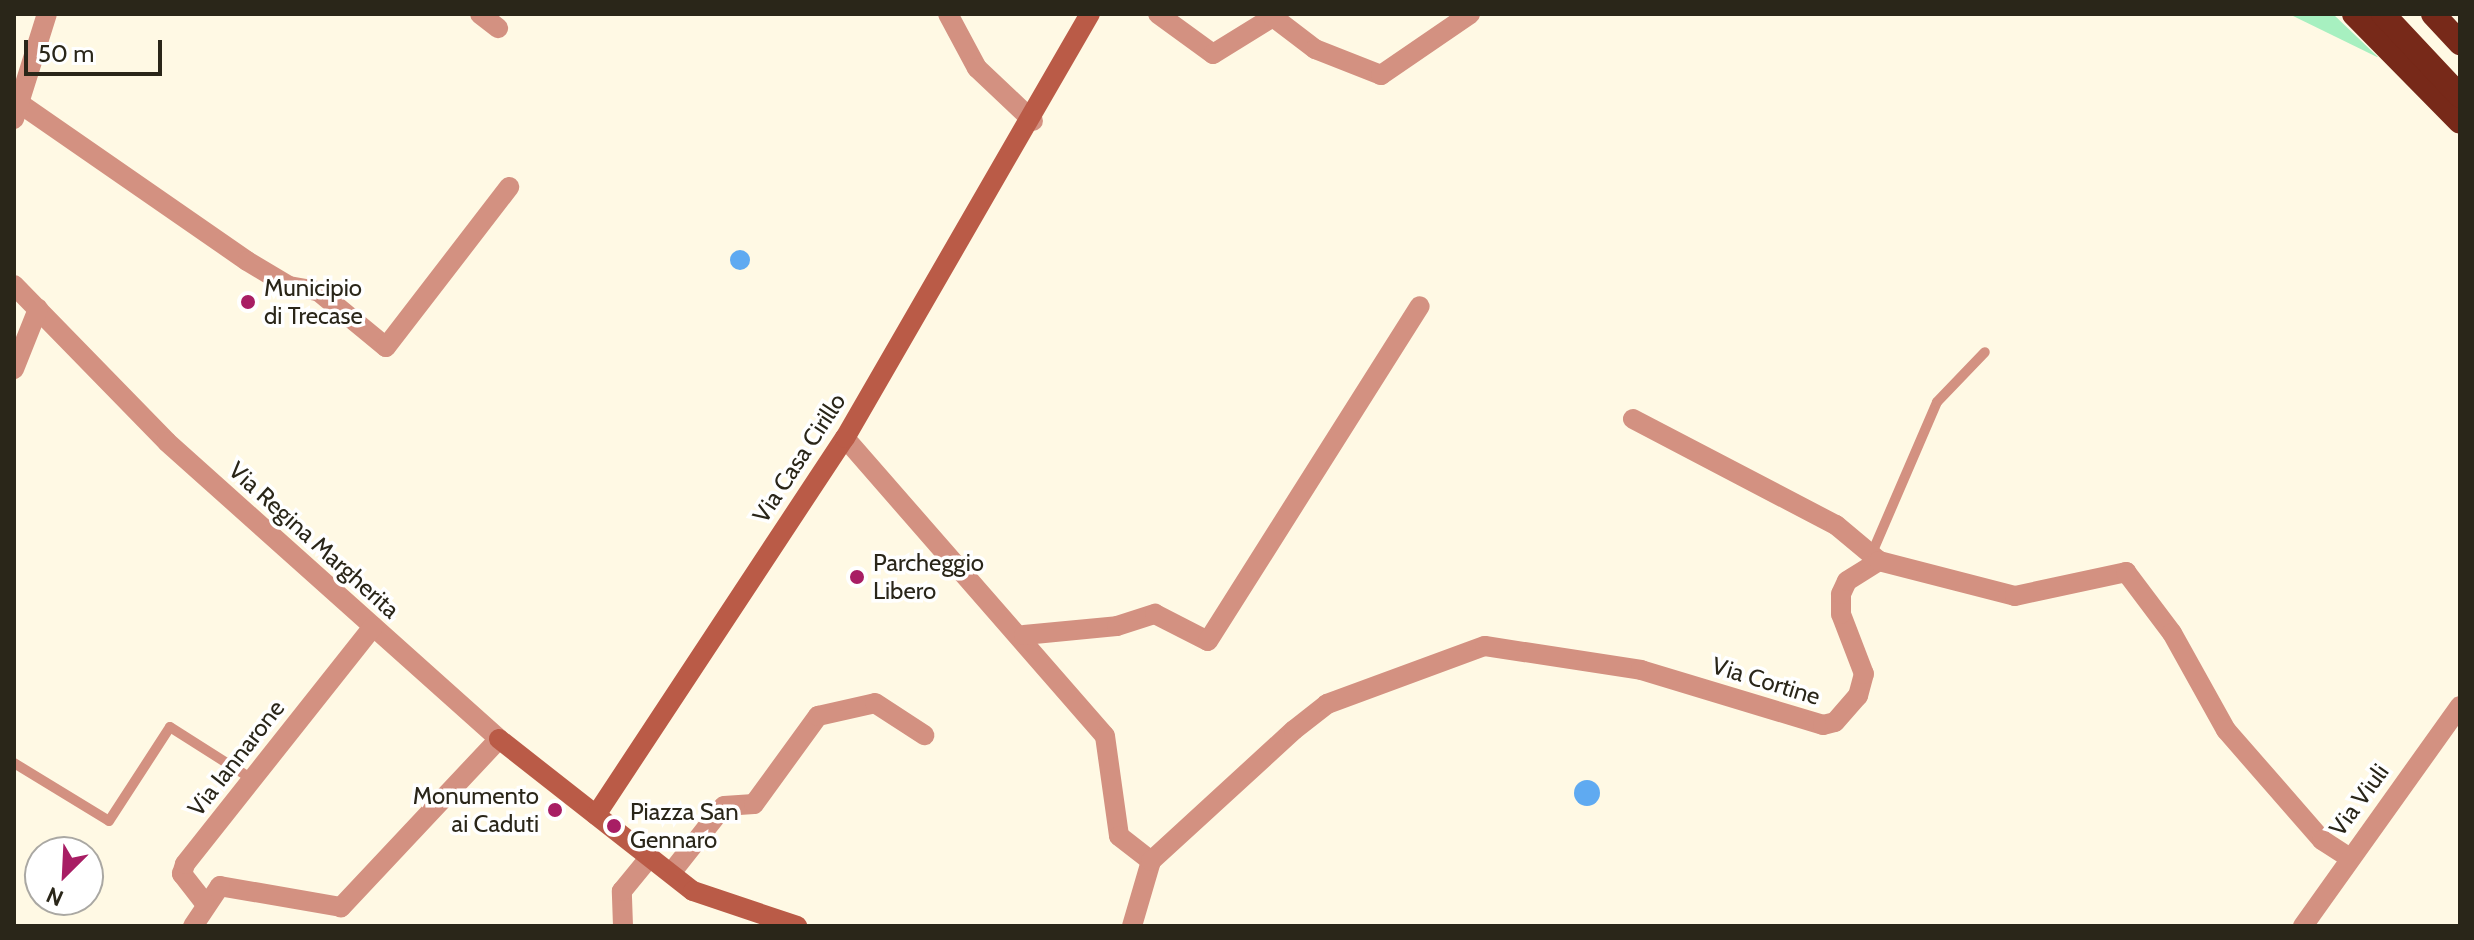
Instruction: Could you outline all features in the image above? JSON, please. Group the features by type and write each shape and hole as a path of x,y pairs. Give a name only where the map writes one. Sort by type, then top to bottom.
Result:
{"highway":[{"path":"2354,14 2460,122"},
{"path":"2383,14 2460,96"},
{"path":"2433,14 2460,43"}],"street":[{"path":"47,14 16,111 247,261 289,286 318,291 386,347 509,187"},
{"path":"480,14 498,28"},
{"path":"948,14 977,68 1033,121"},
{"name":"Via Casa Cirillo","path":"596,815 845,438 1033,121 1090,14"},
{"path":"1158,14 1213,54 1273,17 1315,49 1381,75 1470,14"},
{"name":"Via Regina Margherita","path":"14,285 167,442 499,739 649,858 706,899 797,926"},
{"path":"1024,635 1117,626 1155,614 1208,641 1420,306"},
{"path":"14,369 38,309"},
{"path":"1633,419 1836,525 1876,557 2015,596 2126,572 2172,633 2226,730 2322,840 2350,858"},
{"path":"845,438 1024,635 1105,736 1119,836 1151,861 1132,926"},
{"name":"Via Cortine","path":"1151,861 1327,704 1485,646 1641,670 1823,725 1835,722 1858,696 1864,674 1841,594 1876,557"},
{"name":"Via Iannarone","path":"204,902 182,874 185,864 373,627"},
{"path":"671,873 724,806 754,804 796,752 812,719 865,701 924,735"},
{"name":"Via Viuli","path":"2303,926 2460,706"},
{"path":"193,926 204,902 220,886 341,907 499,739"},
{"path":"623,926 622,891 649,858"}],"lane":[{"path":"1876,557 1937,402 1985,352"},
{"path":"14,763 109,821 170,727 252,779"}],"green space":[{"path":"2289,14 2333,14 2378,57 2377,57"}],"water":[{"path":"740,250 747,253 750,260 747,267 740,270 733,267 730,260 733,253"},
{"path":"1587,780 1596,784 1600,793 1596,802 1587,806 1578,802 1574,793 1578,784"}],"place":[{"name":"Municipio di Trecase","path":"248,302"},
{"name":"Parcheggio Libero","path":"857,577"},
{"name":"Monumento ai Caduti","path":"555,810"},
{"name":"Piazza San Gennaro","path":"614,826"}]}
